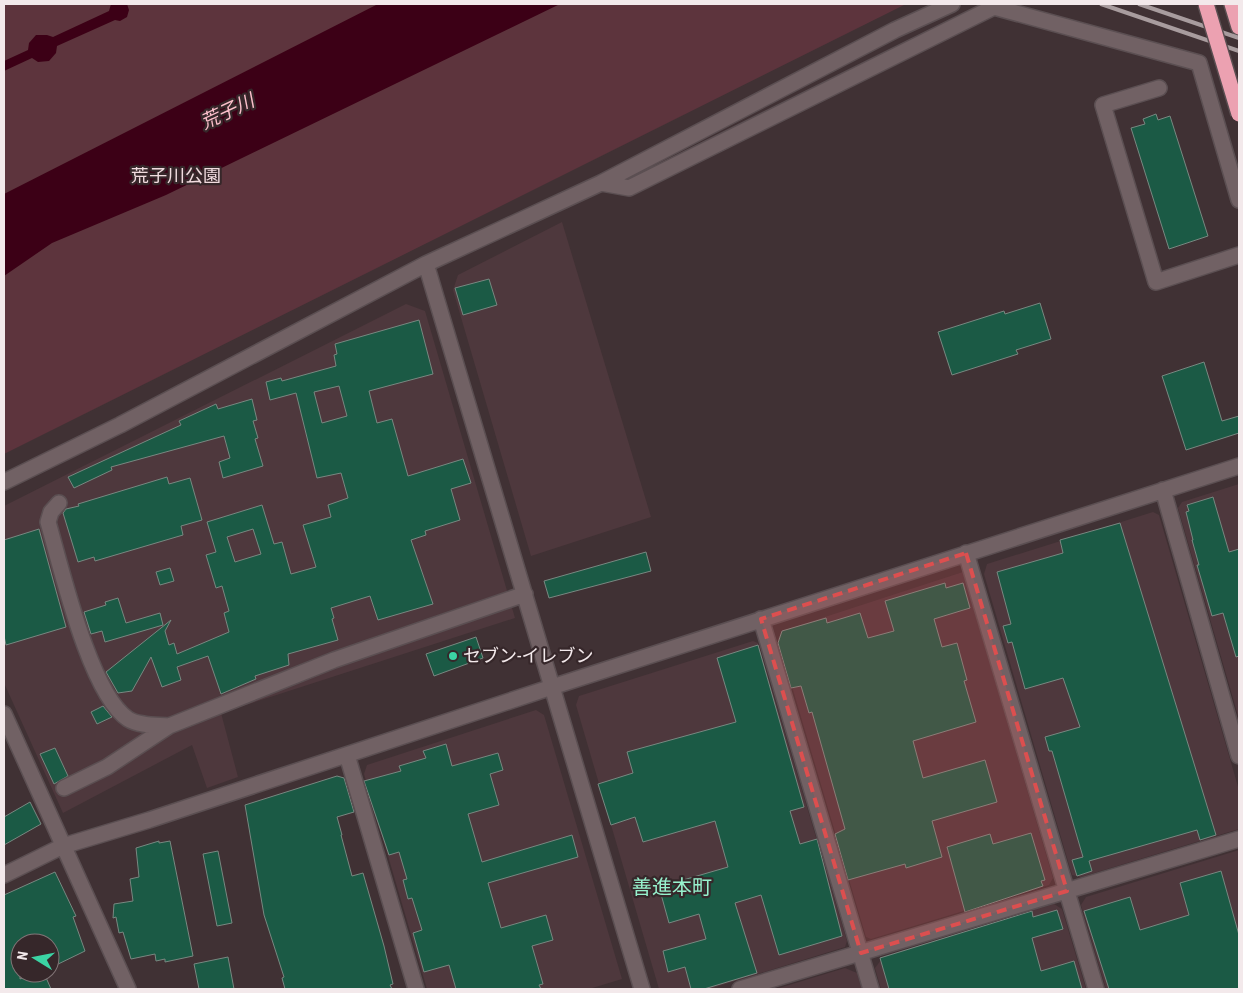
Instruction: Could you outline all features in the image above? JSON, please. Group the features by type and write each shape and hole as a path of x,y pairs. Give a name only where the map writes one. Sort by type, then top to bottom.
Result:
{"highway":[{"path":"1206,4 1239,114"},
{"path":"1232,4 1239,27"}],"street":[{"path":"4,482 120,425 426,264 601,183 895,30 952,4"},
{"path":"601,183 629,188 994,7 1199,63 1239,200"},
{"path":"1158,88 1104,105 1156,282 1239,255"},
{"path":"426,264 642,989"},
{"path":"4,875 63,846 1239,466"},
{"path":"1163,490 1239,756"},
{"path":"59,503 51,512 48,522 86,650 100,682 123,715 130,720 169,726"},
{"path":"966,553 1096,989"},
{"path":"64,788 107,767 169,726 334,660 524,594"},
{"path":"761,619 871,989"},
{"path":"4,714 128,989"},
{"path":"347,755 416,989"},
{"path":"740,989 1239,839"}],"highlighted area":[{"path":"966,553 1067,891 861,953 761,619"}],"shaded area":[{"path":"562,222 651,517 531,556 453,290 458,275"},
{"path":"406,304 425,311 515,618 221,713 238,777 207,788 192,745 63,813 4,683 4,506"},
{"path":"1239,484 1239,719 1178,508 1182,502"},
{"path":"1153,512 1159,515 1239,790 1239,829 1081,877 1072,875 984,574 987,564"},
{"path":"963,572 1053,878 1049,885 871,939 866,937 778,639 782,631"},
{"path":"753,641 758,643 847,941 845,947 709,989 659,989 576,705 579,696"},
{"path":"536,710 544,715 622,979 589,989 427,989 364,774 367,765"},
{"path":"1239,850 1239,989 1106,989 1081,905 1086,897"},
{"path":"1054,904 1062,909 1086,989 881,989 875,968 884,956"},
{"path":"845,968 857,973 862,989 776,989"}],"green space":[{"name":"荒子川公園","path":"4,4 906,4 4,454"}],"water":[{"path":"111,4 127,4 129,10 127,17 120,21 115,20 57,46 56,53 49,61 38,62 32,58 4,71 4,61 28,50 29,43 36,35 53,37 109,11"},
{"name":"荒子川","path":"378,4 560,4 166,195 52,243 4,276 4,194"}],"building":[{"path":"1156,114 1158,120 1170,116 1208,236 1169,249 1131,128 1145,124 1143,119"},
{"path":"489,279 497,305 463,315 455,288"},
{"path":"1040,303 1051,339 1016,350 1018,354 952,375 938,332 1004,311 1005,314"},
{"path":"419,320 433,374 369,391 377,423 392,419 408,476 463,459 471,483 451,489 460,520 425,531 426,535 411,540 433,604 378,620 370,596 331,608 338,640 288,654 289,665 255,676 256,679 221,694 208,656 177,667 181,680 162,687 151,657 132,691 118,693 106,672 171,620 165,631 169,645 174,643 177,654 229,632 224,613 229,611 222,586 216,588 206,555 216,552 207,522 262,505 274,544 282,542 291,574 316,567 303,525 331,517 328,505 348,498 341,473 317,478 296,393 270,400 266,382 281,378 282,381 336,366 334,355 337,354 335,344","holes":["339,386 347,416 322,423 314,392","253,529 261,554 235,562 227,537"]},
{"path":"1204,362 1222,421 1239,416 1239,433 1186,450 1162,376"},
{"path":"252,399 257,420 253,421 258,438 255,439 263,466 223,478 219,462 230,458 224,436 111,467 112,470 74,488 68,477 181,425 179,421 216,404 218,409"},
{"path":"167,477 169,484 190,478 202,520 181,526 183,535 95,561 94,557 78,562 63,513 66,509"},
{"path":"1213,497 1229,552 1239,549 1239,656 1236,657 1223,613 1212,616 1197,565 1199,565 1186,512 1189,511 1187,505"},
{"path":"1120,523 1216,835 1200,840 1197,830 1089,861 1092,871 1077,876 1072,860 1083,857 1052,751 1049,751 1045,737 1080,727 1063,678 1025,689 1012,642 1008,643 1003,626 1011,624 997,572 1063,553 1060,540"},
{"path":"39,529 66,627 6,645 4,636 4,540"},
{"path":"646,552 651,571 549,598 544,581"},
{"path":"170,568 174,581 160,585 156,572"},
{"path":"945,583 946,588 963,583 970,608 934,619 942,647 957,643 967,680 964,681 976,722 913,741 923,778 985,760 997,802 932,821 942,857 906,868 905,864 848,880 835,834 845,829 812,712 809,713 801,686 791,688 778,643 782,631 826,618 827,623 860,613 868,638 894,631 885,601"},
{"path":"118,598 126,623 160,613 163,625 105,642 102,631 91,634 84,612 106,605 105,602"},
{"path":"476,637 483,658 434,676 426,654"},
{"path":"758,645 804,807 790,811 800,844 817,839 842,936 779,955 761,895 735,903 757,973 704,989 691,989 685,967 668,972 663,951 706,939 699,914 669,923 659,887 728,867 715,821 643,842 635,817 611,825 598,784 633,773 627,752 736,722 717,658"},
{"path":"103,706 112,717 97,724 91,712"},
{"path":"446,744 452,766 498,753 503,770 490,774 499,805 468,814 482,862 572,835 578,857 488,883 501,928 546,915 553,940 532,946 543,984 539,985 541,989 456,989 449,965 424,972 413,933 422,930 412,898 408,899 403,880 407,879 399,852 389,855 364,781 401,771 399,766 426,758 423,751"},
{"path":"55,748 68,776 54,784 40,754"},
{"path":"337,776 344,778 354,812 337,817 341,835 352,876 363,873 384,946 393,984 390,985 392,989 285,989 282,978 284,977 264,915 245,805"},
{"path":"30,802 41,824 4,845 4,817"},
{"path":"1031,833 1045,880 1041,881 1043,886 965,912 947,847 990,834 993,844"},
{"path":"159,841 159,843 170,841 193,956 165,962 165,959 156,961 155,954 131,959 123,932 119,933 116,917 113,918 114,904 133,901 130,879 139,877 136,848"},
{"path":"218,851 232,923 217,926 203,854"},
{"path":"1221,871 1239,935 1239,989 1109,989 1084,911 1130,897 1140,930 1189,915 1180,883"},
{"path":"55,872 76,916 73,917 85,951 60,963 60,933 10,933 10,983 48,983 51,989 4,989 4,895"},
{"path":"1057,910 1063,929 1032,938 1041,971 1074,961 1082,989 889,989 880,958 1032,911 1033,917"},
{"path":"228,957 234,989 199,989 194,964"}],"railway":[{"path":"1101,4 1239,51"},
{"path":"1139,4 1239,38"}],"place":[{"name":"セブン-イレブン","path":"453,656"}],"district":[{"name":"善進本町","path":"672,887"}]}
